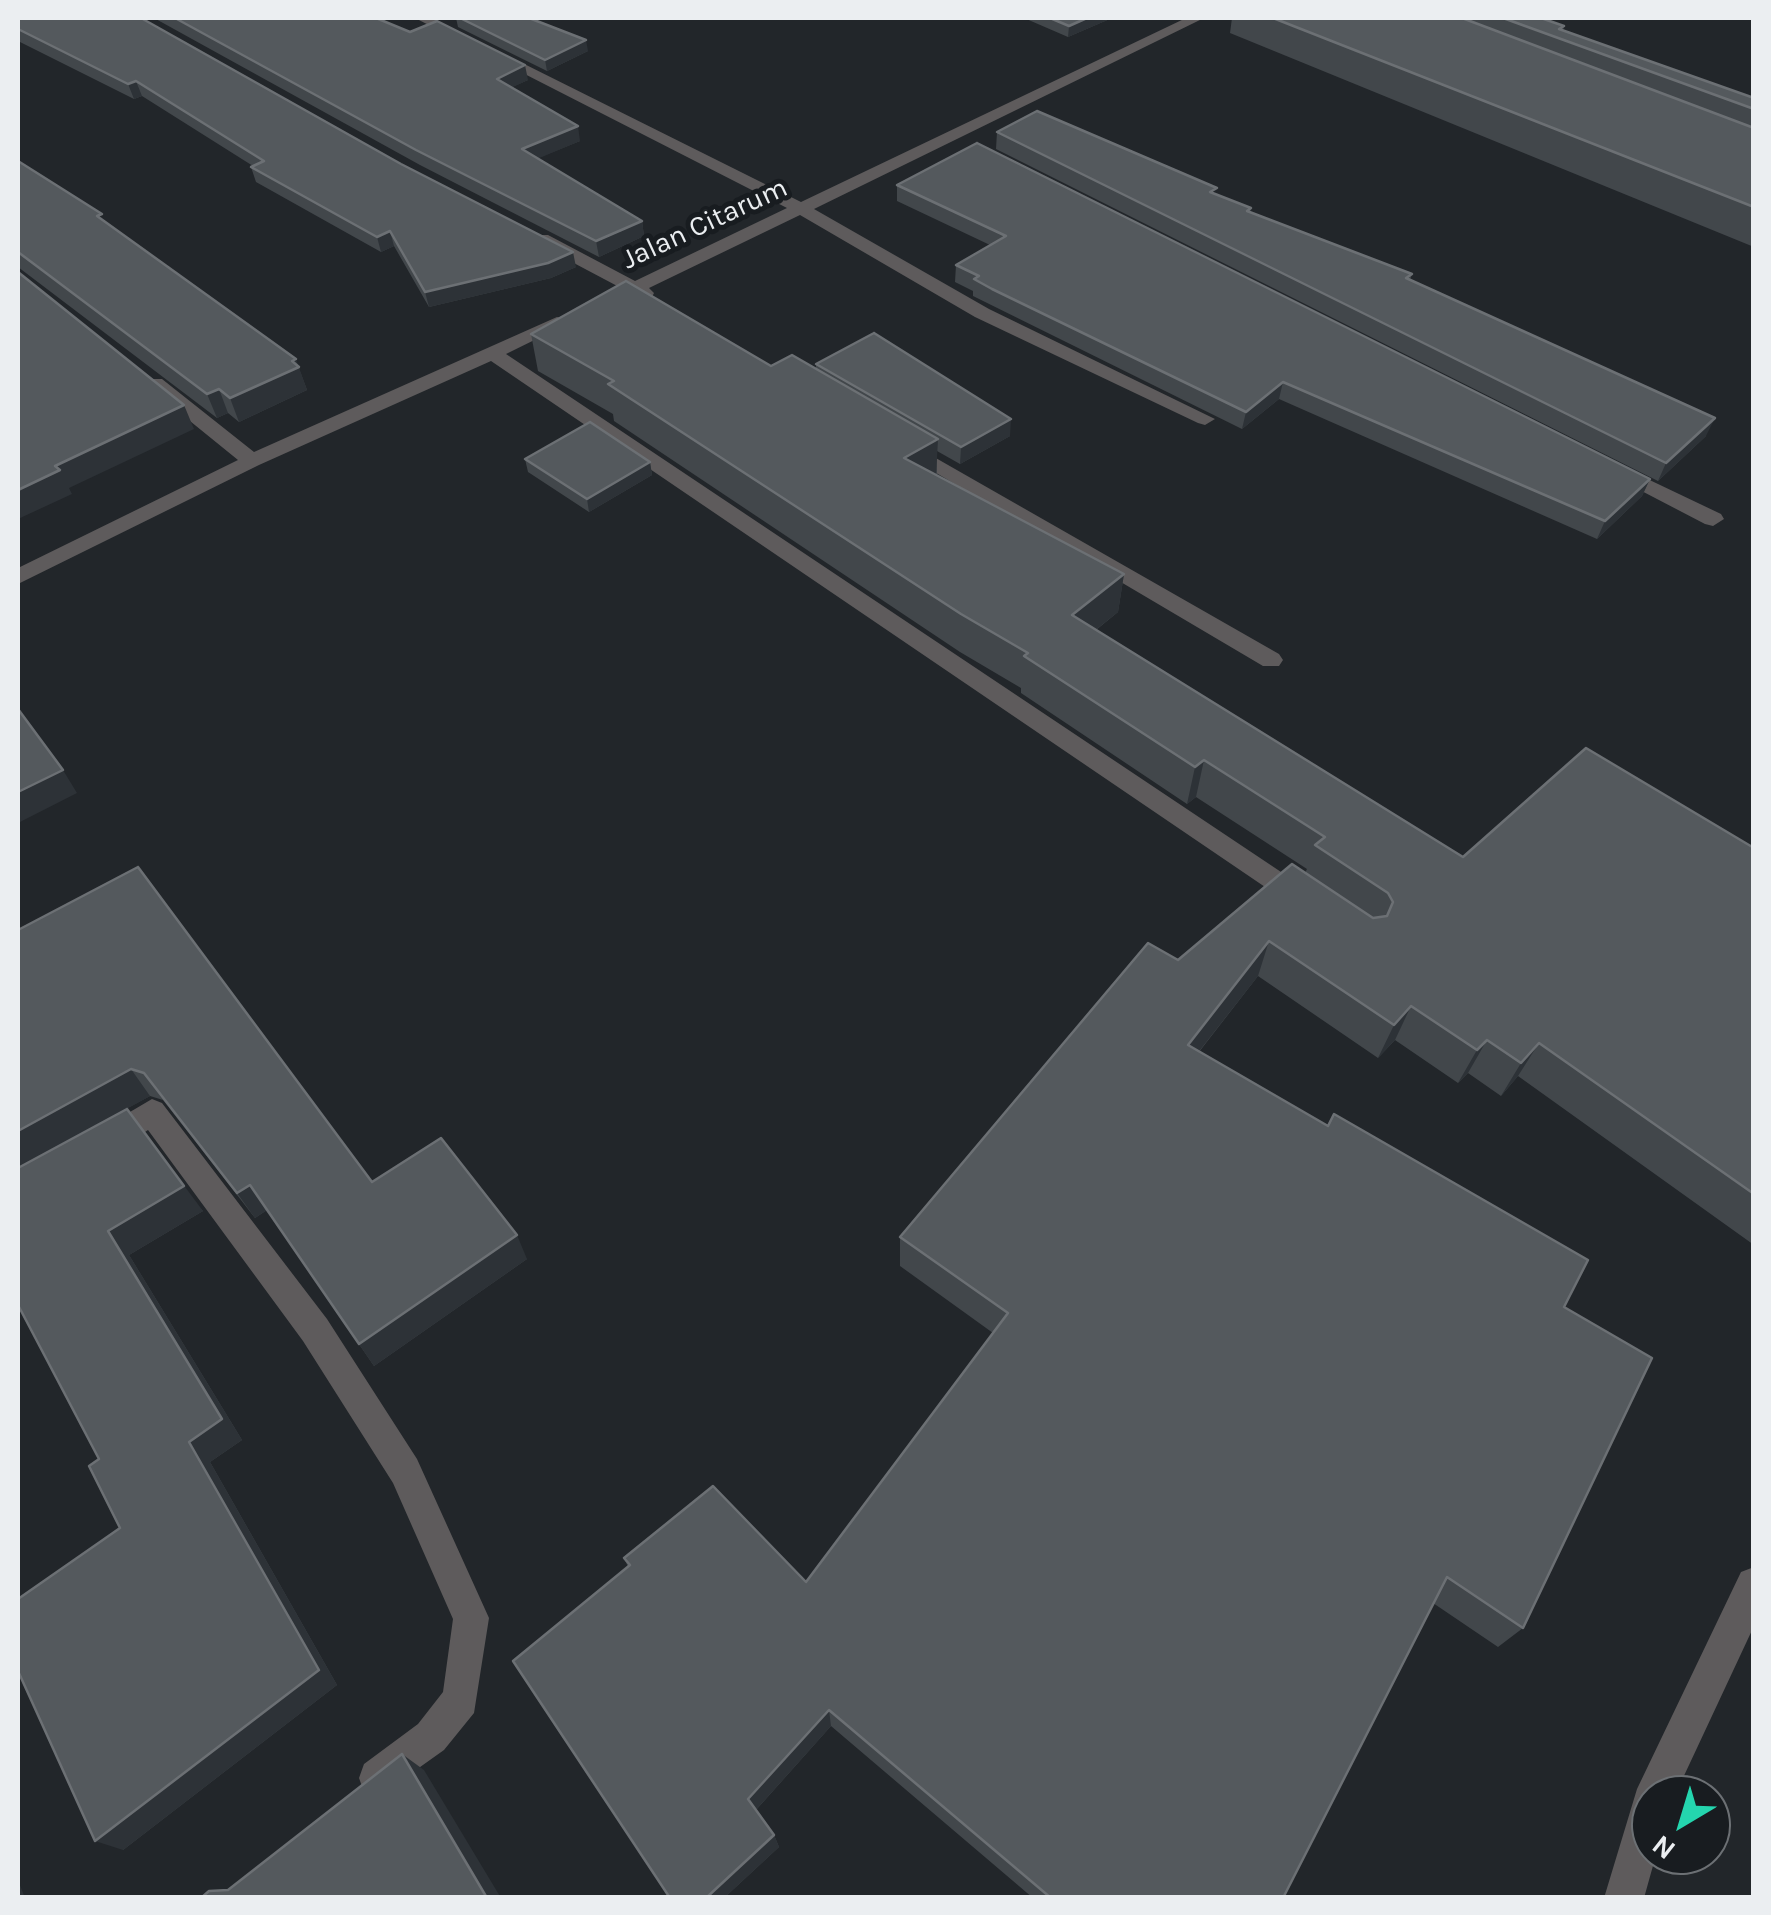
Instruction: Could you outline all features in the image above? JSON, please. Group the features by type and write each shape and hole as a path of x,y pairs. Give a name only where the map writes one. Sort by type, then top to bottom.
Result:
{"street":[{"path":"422,18 798,211 982,313 1205,419"},
{"name":"Jalan Citarum","path":"18,577 252,461 493,354 798,211 962,141 1191,18"},
{"path":"532,234 669,307"},
{"path":"493,354 1328,917"},
{"path":"134,367 252,461"},
{"path":"883,434 1271,660"},
{"path":"1590,457 1713,520"},
{"path":"86,1152 152,1112 315,1330 405,1471 472,1618 461,1700 431,1737 357,1794"},
{"path":"1664,1775 1754,1585"},
{"path":"1624,1898 1631,1873"}],"building":[{"path":"18,18 141,18 401,164 573,252 548,263 425,292 390,231 377,237 251,167 264,161 136,81 128,84 18,29"},
{"path":"175,18 376,18 410,32 437,21 525,65 497,79 578,126 522,149 642,221 596,241 416,150"},
{"path":"460,18 529,18 586,40 545,60"},
{"path":"1050,18 1087,18 1069,26"},
{"path":"1273,18 1462,18 1754,128 1754,207"},
{"path":"1503,18 1541,18 1564,26 1559,29 1754,98 1754,109"},
{"path":"1037,111 1217,188 1210,192 1251,208 1247,211 1412,274 1406,278 1715,418 1666,463 997,132"},
{"path":"977,143 1650,479 1605,521 1283,382 1246,412 992,289 974,279 979,276 956,265 1006,236 897,185"},
{"path":"18,161 102,214 97,216 296,359 292,361 299,367 230,398 219,389 207,394 18,252"},
{"path":"18,272 184,405 55,466 60,470 18,490"},
{"path":"626,281 771,366 792,355 938,439 904,458 1124,574 1072,615 1463,857 1586,748 1754,848 1754,1194 1539,1043 1521,1063 1487,1040 1477,1050 1411,1006 1394,1025 1269,941 1188,1045 1328,1126 1334,1114 1588,1260 1564,1307 1652,1358 1523,1628 1447,1577 1283,1898 1051,1898 829,1710 748,1799 774,1835 706,1898 670,1898 513,1661 630,1565 624,1558 713,1486 806,1582 1008,1313 900,1237 1148,943 1178,960 1292,864 1373,918 1387,916 1393,902 1388,893 1315,845 1325,837 1204,760 1195,767 1024,656 1028,653 961,614 608,384 614,381 531,334"},
{"path":"874,333 1011,419 961,447 816,364"},
{"path":"590,422 650,462 587,499 525,459"},
{"path":"18,709 63,770 18,792"},
{"path":"138,867 372,1182 441,1138 517,1235 359,1344 250,1185 237,1193 144,1073 131,1069 18,1131 18,930"},
{"path":"127,1109 184,1186 108,1231 222,1419 189,1442 319,1670 95,1841 18,1671 18,1599 120,1528 89,1466 99,1459 18,1305 18,1168"},
{"path":"402,1754 487,1898 201,1898 209,1891 228,1890"}]}
